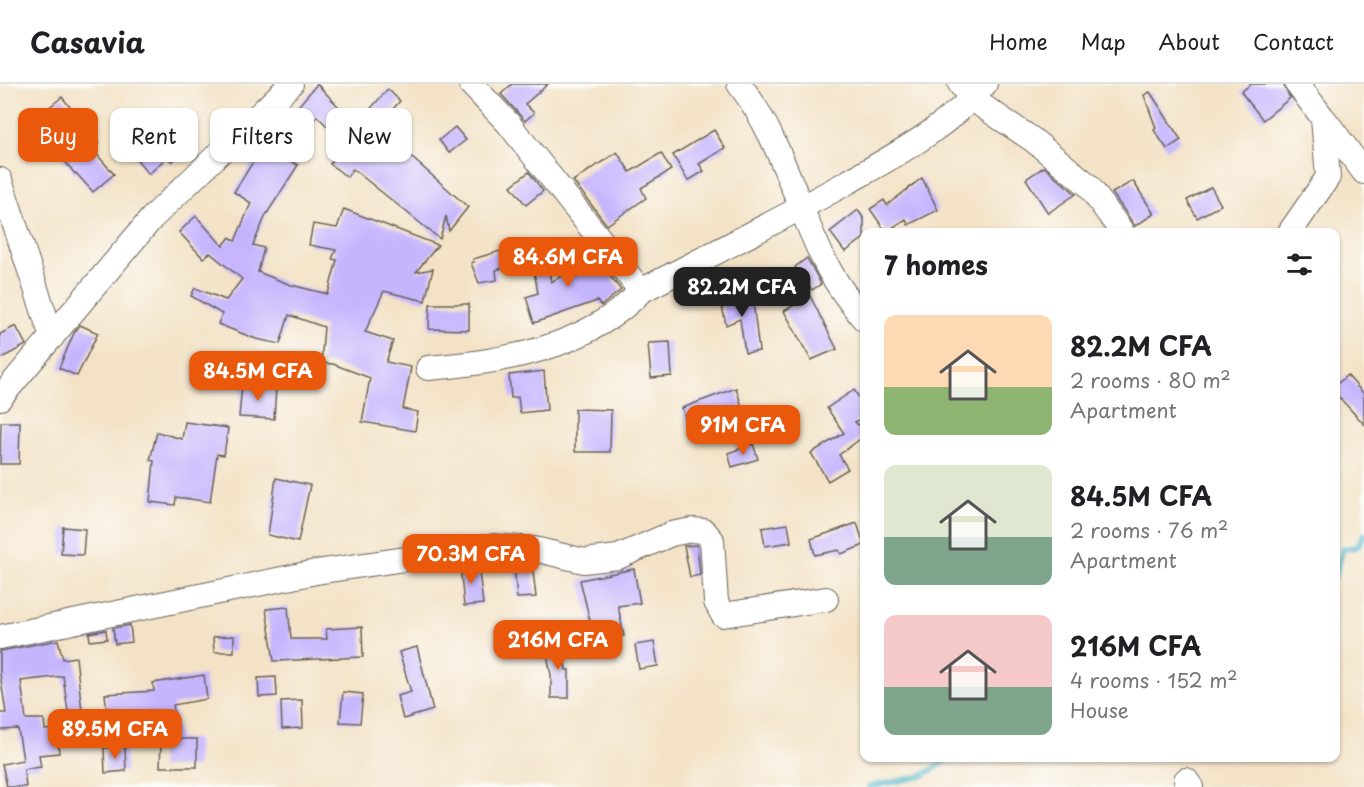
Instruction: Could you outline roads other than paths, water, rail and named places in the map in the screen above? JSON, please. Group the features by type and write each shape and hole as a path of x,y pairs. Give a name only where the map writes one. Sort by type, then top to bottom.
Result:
{"street":[{"path":"0,398 152,218 291,84"},
{"path":"471,84 508,123 641,291"},
{"path":"739,84 756,106 823,258 845,296 860,314"},
{"path":"1297,84 1364,172"},
{"path":"428,368 482,364 540,350 584,332 622,311 641,291 802,207 923,139 972,89 1088,185 1119,228"},
{"path":"1293,228 1328,177 1323,118"},
{"path":"0,180 52,337"},
{"path":"0,637 316,572 494,546 534,549 584,561 618,556 671,534 692,530 704,531 712,540 716,602 723,615 826,599"}],"waterway":[{"path":"1340,559 1343,549 1357,547 1364,535"},
{"path":"869,787 922,776 944,762"}]}
